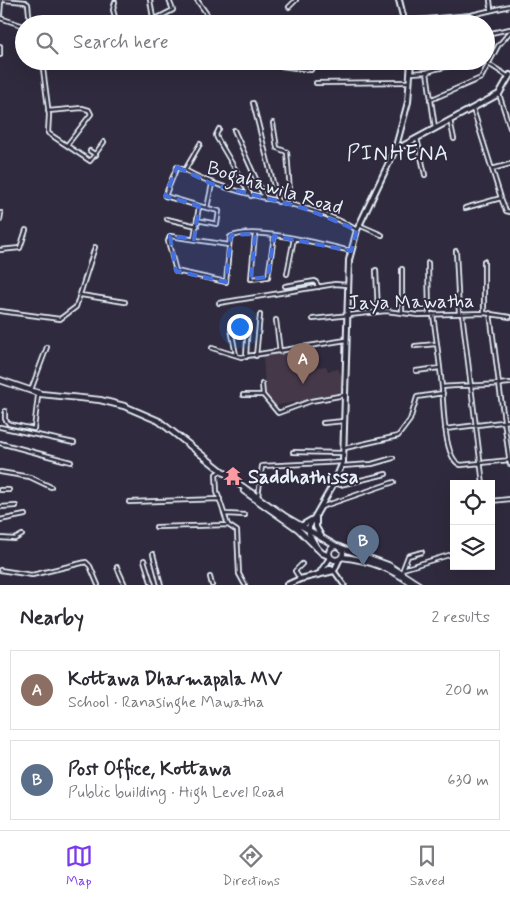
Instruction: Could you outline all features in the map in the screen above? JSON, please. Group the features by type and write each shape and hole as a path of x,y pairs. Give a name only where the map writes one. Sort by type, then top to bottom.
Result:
{"highway":[{"path":"0,381 30,391 124,406 159,421 258,497 308,531 337,547 343,553 341,558"},
{"path":"0,381 38,396 100,401 154,420 256,501 298,529 330,558 360,558 381,566 414,585"},
{"path":"330,558 330,549 337,547 368,556 403,571 419,585"}],"main road":[{"path":"399,0 403,15"},
{"path":"317,548 308,531 334,484 345,450 347,285 351,252 358,227 395,150 411,82 411,73"},
{"path":"395,150 499,94 510,76"},
{"path":"301,526 314,518"},
{"path":"314,518 322,538"},
{"path":"330,558 332,570"},
{"path":"316,575 330,558"},
{"path":"288,585 300,579 332,570 341,558"},
{"path":"321,571 332,570"}],"street":[{"path":"15,23 0,17 0,6 3,0 25,2 28,4 30,15"},
{"path":"150,0 152,15"},
{"path":"162,15 173,10 169,0"},
{"path":"197,0 208,15"},
{"path":"289,7 296,0"},
{"path":"490,0 491,10"},
{"path":"115,2 113,10 115,15"},
{"path":"471,15 510,6"},
{"path":"495,33 510,31"},
{"path":"495,51 510,31"},
{"path":"0,46 0,55"},
{"path":"495,68 510,76"},
{"path":"43,70 48,111 48,133 88,160 92,160 104,142"},
{"path":"411,73 433,70"},
{"path":"430,100 478,81 484,70"},
{"path":"426,72 434,128"},
{"path":"316,83 411,82"},
{"path":"499,94 510,128"},
{"path":"252,103 278,202"},
{"path":"48,111 82,108 89,110 91,114 67,145"},
{"path":"472,109 501,198 506,211 510,212"},
{"path":"450,120 454,139"},
{"path":"273,123 277,148 287,152 291,205"},
{"path":"219,129 216,135 217,138 251,196"},
{"path":"234,130 265,199"},
{"path":"417,138 425,176"},
{"name":"Bogahawila Road","path":"200,144 185,170 212,184 251,196 291,205 382,235"},
{"path":"90,151 96,155"},
{"path":"492,170 510,164"},
{"path":"185,170 177,167 165,196 219,211 218,224 197,220"},
{"path":"207,208 212,184"},
{"path":"465,208 501,198"},
{"path":"194,240 199,206"},
{"path":"0,220 1,213"},
{"path":"167,219 197,226"},
{"path":"0,250 20,248 26,230"},
{"path":"229,245 170,236 168,241 176,271 226,282 230,237 235,235 256,234 294,238 351,252"},
{"path":"256,234 251,279 268,277 274,236"},
{"path":"287,274 294,238"},
{"path":"0,311 60,318 76,307 94,247"},
{"path":"456,251 461,313 482,480"},
{"path":"484,260 484,313"},
{"path":"428,263 431,314 443,393 444,429 456,463 461,465 510,460"},
{"path":"402,269 402,312"},
{"path":"376,270 378,312"},
{"path":"284,286 316,281 319,287"},
{"path":"219,303 319,287 347,285"},
{"path":"81,295 125,302"},
{"name":"Jaya Mawatha","path":"313,319 378,312 431,314 490,313 510,317"},
{"path":"490,313 510,464"},
{"path":"256,356 260,315"},
{"path":"276,320 280,352"},
{"path":"237,322 248,322 246,357"},
{"path":"231,329 236,355"},
{"path":"212,348 246,357 346,340"},
{"path":"415,346 436,344"},
{"path":"30,391 47,347"},
{"path":"416,371 439,368"},
{"path":"442,387 510,383"},
{"path":"262,384 263,395 278,413 311,402 346,394"},
{"path":"294,452 345,450 398,436 410,420 417,397 443,393"},
{"path":"243,395 263,395"},
{"path":"34,429 38,396"},
{"path":"5,411 5,419 9,424 40,431"},
{"path":"322,423 345,421"},
{"path":"444,429 510,421"},
{"path":"0,426 74,443"},
{"path":"0,443 70,462"},
{"path":"258,497 262,466 372,464 393,458"},
{"path":"0,472 30,477 51,487"},
{"path":"219,472 216,474 216,485 228,525"},
{"path":"297,479 322,479 340,485 386,474"},
{"path":"321,507 394,482"},
{"path":"0,490 9,490"},
{"path":"129,502 221,499"},
{"path":"495,501 510,499"},
{"path":"0,507 16,506"},
{"path":"226,514 245,515"},
{"path":"0,520 25,516"},
{"path":"156,527 228,525 237,531 239,574 245,585"},
{"path":"0,538 15,539 22,535"},
{"path":"403,571 408,556 422,552"},
{"path":"154,554 161,585"},
{"path":"403,571 449,555"},
{"path":"144,560 152,585"},
{"path":"0,570 32,576 86,562 90,566 98,585"},
{"path":"300,579 294,571 302,564"},
{"path":"117,567 125,585"},
{"path":"332,570 344,585"},
{"path":"210,577 212,585"}],"highlighted area":[{"path":"177,167 212,184 304,208 357,230 351,251 274,236 268,277 251,279 255,234 231,235 226,282 176,271 170,236 194,239 199,206 165,196"}],"shaded area":[{"path":"295,349 296,370 326,366 328,371 338,369 342,377 342,394 272,406 265,392 263,355"}],"place":[{"name":"Kottawa Dharmapala MV","path":"303,384"},
{"name":"Saddhathissa","path":"233,476"},
{"name":"Post Office, Kottawa","path":"363,566"}],"district":[{"name":"PINHENA","path":"398,152"}]}
